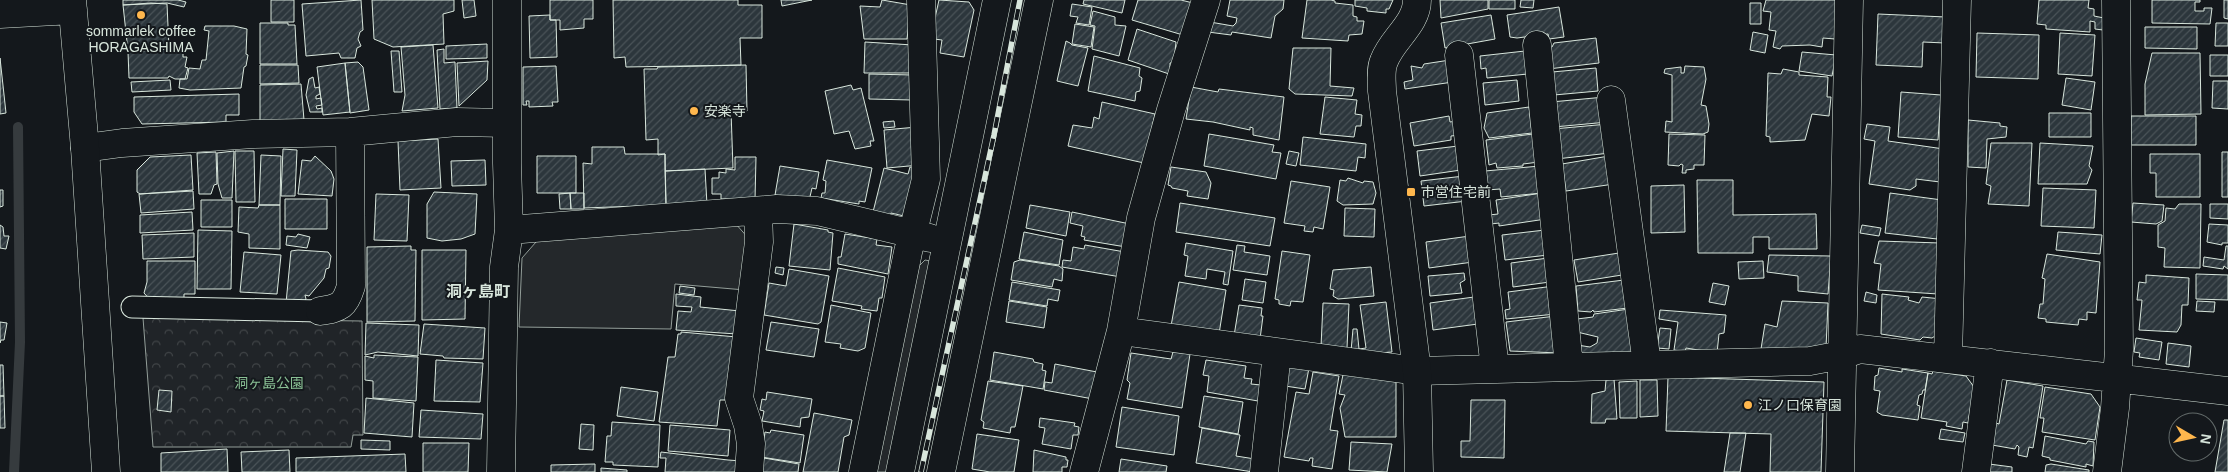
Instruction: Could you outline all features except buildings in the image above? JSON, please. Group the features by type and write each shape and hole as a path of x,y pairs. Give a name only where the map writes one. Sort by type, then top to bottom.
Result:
{"street":[{"path":"501,472 504,267 509,230 507,0"},
{"path":"864,472 926,179 921,0"},
{"path":"900,472 997,0"},
{"path":"941,472 1039,0"},
{"path":"1084,472 1121,331 1141,218 1171,110 1206,0"},
{"path":"1417,0 1417,7 1410,21 1383,61 1382,72 1417,371 1419,472"},
{"path":"1840,472 1849,0"},
{"path":"1948,358 1957,0"},
{"path":"2107,472 2118,378 2116,0"},
{"path":"0,14 73,5 85,148 104,471"},
{"path":"1536,45 1568,366"},
{"path":"1459,55 1495,369"},
{"path":"1611,100 1647,364"},
{"path":"85,148 122,143 253,134 350,132 457,122 507,123"},
{"path":"132,307 320,311 336,309 347,300 351,286 350,132"},
{"path":"509,230 777,209 817,211 948,243"},
{"path":"749,472 751,444 748,425 739,398 759,242 758,211"},
{"path":"1121,331 1417,371 1810,360 1842,355 1860,349 2228,391"},
{"path":"1264,472 1277,353"},
{"path":"1976,472 1990,363"}],"green space":[{"name":"洞ヶ島公園","path":"143,318 362,321 363,435 353,435 351,447 153,447"}],"shaded area":[{"path":"735,223 750,240 745,290 675,284 671,329 519,327 522,258 543,234"},
{"path":"925,260 930,261 894,472 872,472 919,266"}],"waterway":[{"path":"14,472 20,342 18,127"}],"railway":[{"path":"921,472 994,135 1020,0"}],"place":[{"name":"sommarlek coffee HORAGASHIMA","path":"141,15"},
{"name":"安楽寺","path":"694,111"},
{"name":"市営住宅前","path":"1411,192"},
{"name":"江ノ口保育園","path":"1748,405"}],"district":[{"name":"洞ヶ島町","path":"478,291"}]}
